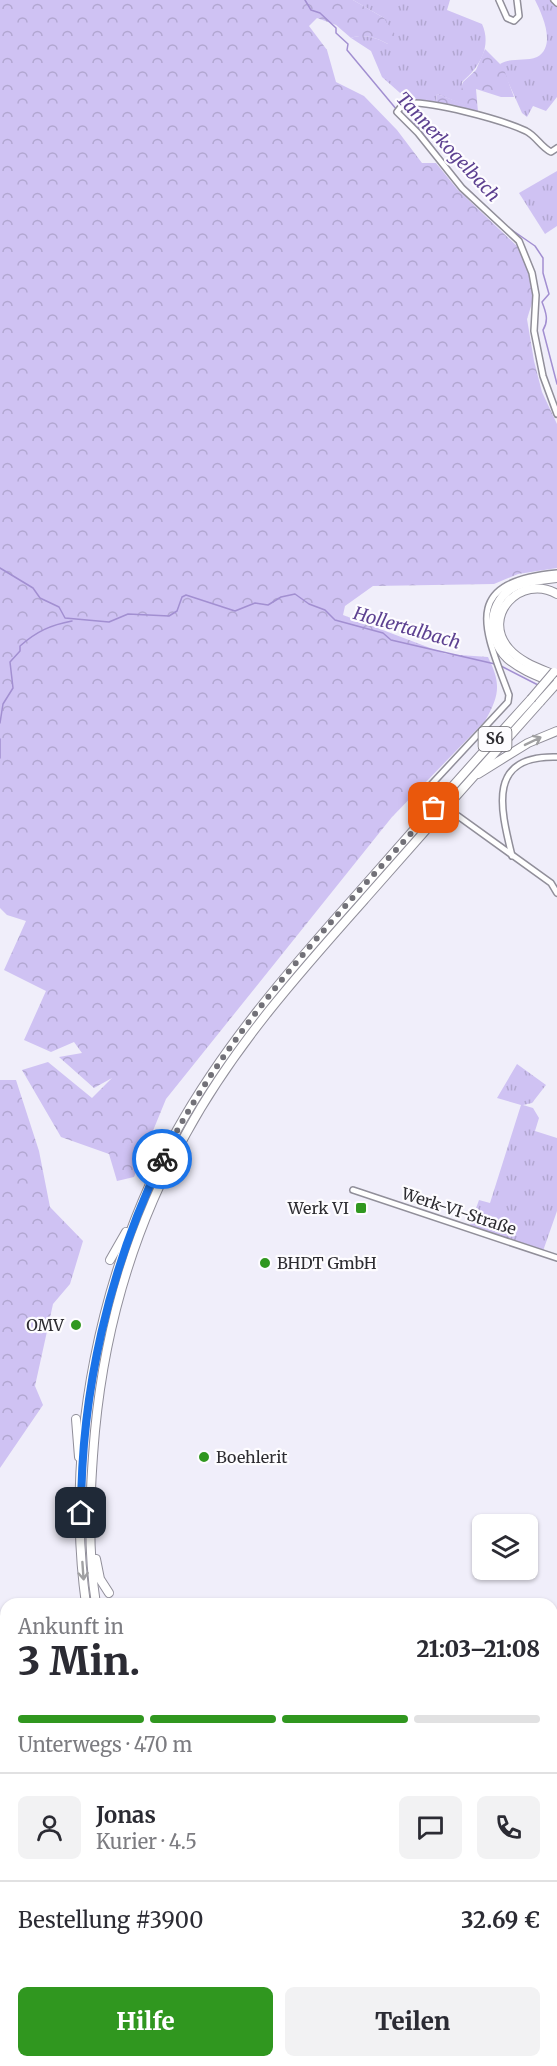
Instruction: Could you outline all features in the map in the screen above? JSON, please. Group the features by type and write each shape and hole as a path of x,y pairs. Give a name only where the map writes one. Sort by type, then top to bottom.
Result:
{"highway":[{"path":"556,678 510,660 498,645 493,625 497,605 509,590 528,582 557,578"},
{"path":"556,678 514,655 505,645 500,626 503,609 518,592 543,588 557,594"},
{"name":"S6","path":"86,1598 81,1535 81,1470 98,1344 136,1219 177,1130 217,1066 249,1021 309,949 531,699 556,678"},
{"name":"S6","path":"96,1598 90,1521 91,1476 105,1355 127,1267 154,1198 186,1132 225,1070 258,1024 344,922 540,702 556,678"},
{"path":"474,776 528,743 557,731"},
{"path":"110,1260 136,1219"},
{"path":"76,1419 81,1470"},
{"path":"90,1521 97,1569 110,1593"}],"street":[{"path":"499,0 507,18 514,21 519,16 517,0"},
{"path":"557,148 551,152 529,132 471,115 412,102 404,103 398,110 462,188 519,242 532,273 536,295 534,331 543,376 557,414"},
{"path":"433,793 429,787 505,707 509,695 486,633 487,612 496,595 513,581 557,573"},
{"path":"512,856 502,808 506,776 512,769 529,759 557,757"},
{"path":"458,816 551,883 557,893"},
{"name":"Werk-VI-Straße","path":"353,1190 557,1258"}],"green space":[{"path":"0,0 353,0 384,18 396,36 388,44 370,37 351,38 336,25 317,18 309,26 327,50 336,82 364,96 397,130 422,163 436,163 457,189 519,248 532,285 532,303 527,319 534,361 542,392 557,424 557,568 518,574 494,584 373,586 345,606 343,615 446,654 488,657 497,682 494,704 485,721 392,817 166,1099 134,1177 117,1181 109,1154 61,1137 22,1070 48,1062 92,1098 112,1078 94,1088 59,1057 82,1053 74,1042 51,1052 24,1040 46,991 4,970 26,921 7,915 0,908"},
{"path":"353,0 450,0 447,10 482,24 486,40 485,48 479,63 462,82 468,106 437,94 436,102 408,100 382,77 371,51 351,38 370,37 388,44 384,18"},
{"path":"535,0 552,0 557,6 557,97 546,111 533,106 527,117 522,113 500,64 537,57 543,52 547,38 546,30"},
{"path":"485,49 503,67 514,97 501,97 476,89 478,112 436,102 437,94 467,105 460,97 463,82 476,70"},
{"path":"557,171 557,226 545,234 519,193"},
{"path":"517,1064 546,1085 532,1103 523,1105 533,1108 539,1118 535,1131 557,1138 557,1211 543,1251 470,1225 479,1200 490,1203 521,1105 497,1098"},
{"path":"0,1080 16,1080 39,1151 50,1207 83,1241 70,1284 53,1304 35,1386 43,1405 0,1468"}],"waterway":[{"name":"Tannerkogelbach","path":"305,0 311,10 320,13 336,28 336,33 348,44 347,50 397,110"},
{"name":"Tannerkogelbach","path":"405,116 418,127 452,172"},
{"name":"Tannerkogelbach","path":"463,185 477,198"},
{"name":"Tannerkogelbach","path":"509,228 535,246 543,258 543,273 549,294 542,302 546,313 543,330 557,384"},
{"name":"Hollertalbach","path":"0,568 33,588 40,598 59,607 65,618 109,622 128,614 169,616 177,611 182,597 186,595 235,611 255,603 268,605 281,597 295,594 309,604 325,610 335,620 383,633 391,640 495,664"},
{"path":"0,723 3,704 13,688 10,662 20,651 20,646 44,629 72,621"},
{"name":"Hollertalbach","path":"499,665 538,685"},
{"path":"0,739 0,758"}],"tunnel":[{"path":"433,793 458,816"}],"way so far":[{"path":"162,1159 177,1130 217,1066 249,1021 309,949 434,808"}],"place":[{"name":"Werk VI","path":"361,1208"},
{"name":"BHDT GmbH","path":"265,1263"},
{"name":"OMV","path":"76,1325"},
{"name":"Boehlerit","path":"204,1457"}],"route":[{"path":"81,1513 81,1470 98,1344 124,1250 162,1159"}]}
